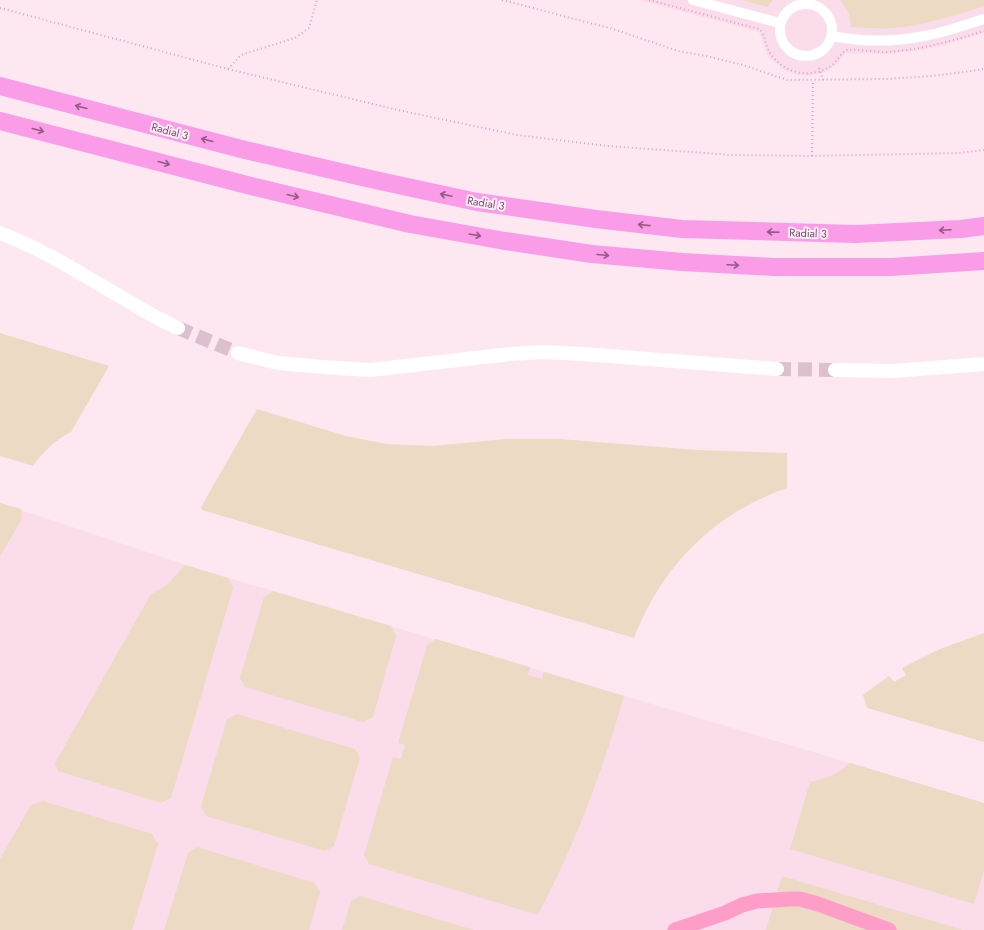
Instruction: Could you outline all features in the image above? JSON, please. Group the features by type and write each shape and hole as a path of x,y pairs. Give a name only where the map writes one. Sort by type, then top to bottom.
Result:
{"highway":[{"name":"Radial 3","path":"0,86 245,150 375,180 477,202 596,219 682,229 855,234 961,229 984,226"},
{"path":"0,121 255,187 410,224 505,241 592,254 682,262 774,267 891,267 984,261"}],"main road":[{"path":"675,930 742,905 757,901 800,899 889,930"}],"street":[{"path":"693,0 780,23"},
{"path":"805,2 824,5 833,29 832,36 823,50 815,55 799,56 788,49 781,40 779,31 780,23 789,10 805,2"},
{"path":"832,36 859,40 891,40 918,37 945,31 984,19"},
{"path":"0,233 50,256 136,306 178,328"},
{"path":"238,353 278,363 323,368 370,370 511,354 544,352 777,369"},
{"path":"835,370 893,371 984,364"}],"path":[{"path":"228,69 241,55 295,38 309,28 317,0"},
{"path":"502,0 613,29 678,51 743,65 787,80 886,79 932,76 984,68"},
{"path":"650,0 759,29 763,33 765,43 770,54 783,67 802,73 819,70 832,65 846,50 880,52 916,49 945,43 984,31"},
{"path":"0,8 228,69 398,110 517,135 608,146 732,155 812,156 958,153 984,150"},
{"path":"819,70 823,80"},
{"path":"812,156 813,80"}],"shaded area":[{"path":"639,0 984,0 984,33 946,45 922,50 883,54 846,53 838,63 825,72 809,76 796,75 781,68 768,57 759,32"},
{"path":"742,0 773,0 767,7"},
{"path":"840,0 984,0 984,6 947,18 919,24 895,28 873,28 851,27 849,14"},
{"path":"0,333 109,366 71,432 50,447 33,466 0,456"},
{"path":"257,409 346,436 386,444 433,446 505,439 560,439 697,450 787,453 787,488 760,499 736,512 713,528 693,546 675,566 659,588 634,638 202,510 201,507"},
{"path":"0,503 186,565 984,803 984,930 0,930"},
{"path":"0,503 21,509 22,519 0,556"},
{"path":"185,565 228,578 233,588 171,798 161,803 58,771 55,763 151,594 168,584"},
{"path":"273,591 391,626 396,636 373,717 363,722 245,687 240,678 264,597"},
{"path":"984,633 984,742 867,708 863,695 889,676 894,682 906,675 902,668 940,649"},
{"path":"436,639 530,667 528,675 542,679 544,672 624,696 616,725 587,808 564,862 538,915 369,864 364,855 393,757 401,759 405,745 398,743 427,645"},
{"path":"237,714 355,749 360,758 334,846 325,851 206,816 201,806 227,719"},
{"path":"850,763 984,803 984,870 974,904 790,849 810,782 832,776"},
{"path":"43,801 152,834 158,844 132,930 0,930 0,859 31,805"},
{"path":"197,847 315,883 320,892 309,930 164,930 188,853"},
{"path":"782,876 963,930 766,930"},
{"path":"360,896 474,930 342,930 351,901"}],"tunnel":[{"path":"178,328 238,353"},
{"path":"777,369 835,370"}]}
